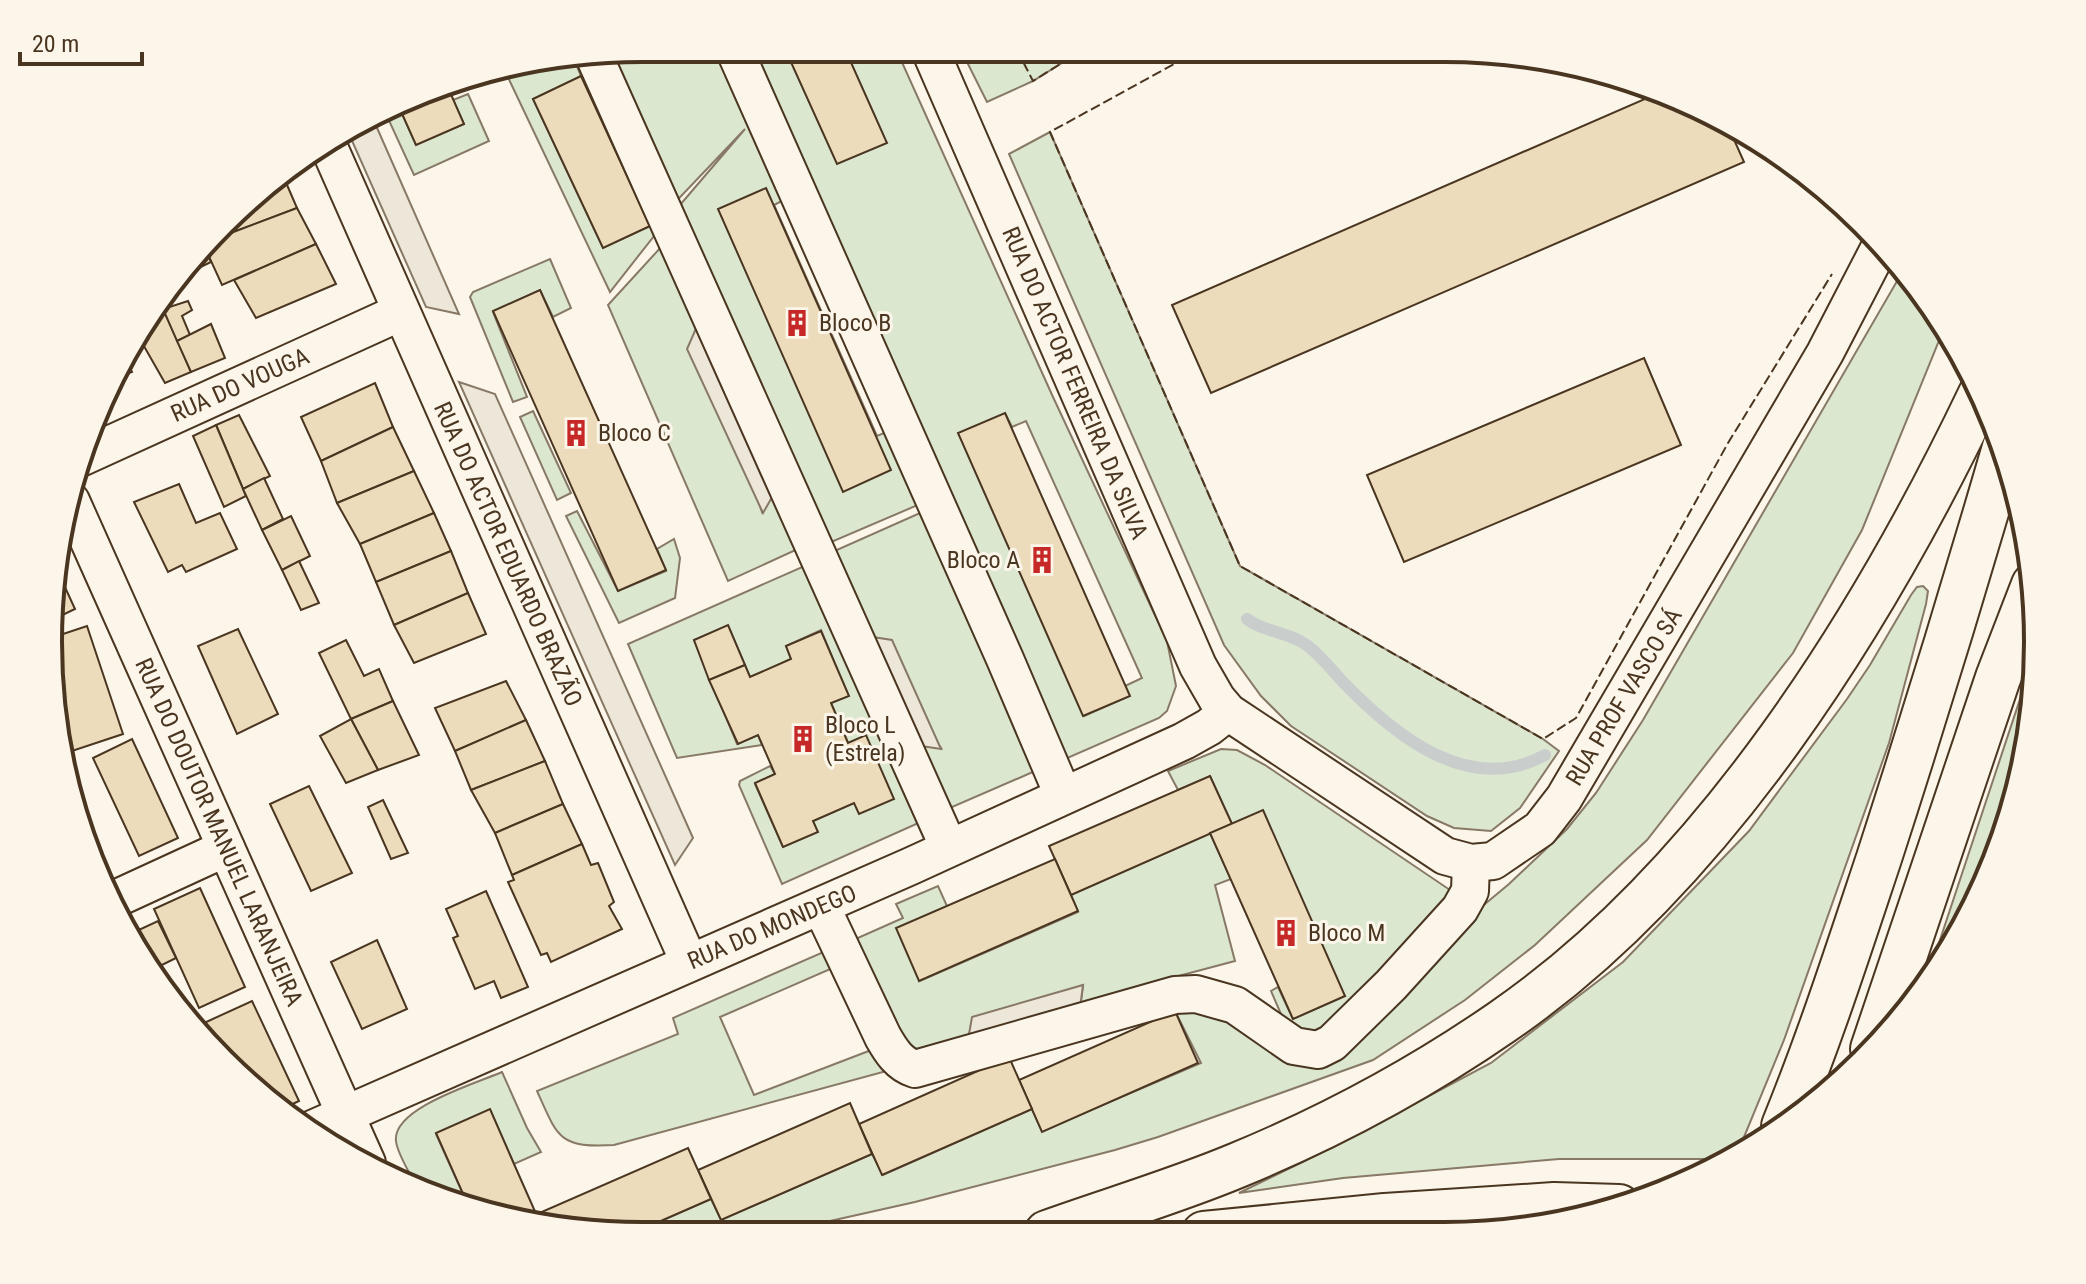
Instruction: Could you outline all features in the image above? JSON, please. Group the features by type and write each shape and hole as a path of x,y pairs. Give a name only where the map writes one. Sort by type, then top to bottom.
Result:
{"highway":[{"path":"1078,1222 1239,1165 1354,1110 1431,1068 1491,1030 1571,970 1645,899 1751,779 1849,636 1974,407"},
{"path":"1792,1106 1858,922 1935,686 1998,472"},
{"path":"1882,1021 1998,678 2023,613"},
{"path":"1325,1222 1579,1206"}],"street":[{"path":"740,62 1000,646 1063,795"},
{"name":"RUA DO ACTOR FERREIRA DA SILVA","path":"935,62 1198,666 1228,712"},
{"path":"597,64 949,848"},
{"name":"RUA DO ACTOR EDUARDO BRAZÃO","path":"331,153 689,962"},
{"name":"RUA PROF VASCO SÁ","path":"1471,863 1493,861 1540,829 1564,798 1825,353 1876,255"},
{"name":"RUA DO VOUGA","path":"95,451 401,312"},
{"name":"RUA DO DOUTOR MANUEL LARANJEIRA","path":"77,514 361,1149"},
{"path":"821,906 883,1037 908,1067 915,1069 1175,995 1196,994 1235,1005 1294,1046 1318,1050 1332,1043 1391,985 1460,909 1470,891 1471,863 1445,856 1228,712"},
{"name":"RUA DO MONDEGO","path":"321,1125 949,848 1184,741 1228,712"},
{"path":"121,896 226,848"}],"green space":[{"path":"902,62 1167,641 1176,686 1167,711 1159,718 1049,766 934,498 815,549 668,219 745,129 665,213 598,64","holes":["797,193 901,426 877,436 774,205","1005,413 1012,427 1026,421 1142,678 1125,686 1129,696 1084,716"]},
{"path":"967,62 1063,62 1033,81 987,102"},
{"path":"577,66 581,76 533,99 603,248 650,226 654,236 610,292 508,78"},
{"path":"468,94 489,141 414,175 389,120 402,114 416,145 464,124 453,100"},
{"path":"1050,132 1240,566 1559,751 1520,808 1491,831 1454,828 1427,816 1291,726 1261,696 1224,645 1009,154"},
{"path":"662,246 698,324 762,512 775,492 800,548 728,581 608,305"},
{"path":"550,259 571,308 553,317 540,290 493,312 527,397 513,402 470,297 473,292"},
{"path":"1897,281 1939,341 1862,530 1793,653 1647,840 1535,945 1465,1000 1373,1060 1115,1150 826,1222 659,1222 711,1199 721,1220 872,1154 883,1175 1032,1109 1042,1131 1201,1063 1175,1011 1145,1025 1141,1016 1193,1005 1301,1057 1509,884 1567,829 1596,793 1643,720"},
{"path":"533,411 571,493 557,500 520,417"},
{"path":"929,509 1042,768 943,811 915,745 941,748 866,635 830,553"},
{"path":"577,511 618,591 666,571 657,549 674,539 680,558 675,598 619,623 566,516"},
{"path":"809,564 923,821 782,884 739,785 740,781 770,766 775,774 755,784 783,847 817,832 813,821 854,803 866,736 848,743 831,703 848,696 821,630 786,646 791,659 750,677 728,626 694,640 737,744 758,735 762,745 677,758 628,644"},
{"path":"1923,586 1928,591 1926,604 1889,743 1784,1040 1744,1138 1706,1159 1559,1159 1343,1178 1239,1193 1491,1063 1623,962 1749,831 1847,699 1917,587"},
{"path":"2021,695 2013,755 1993,828 1964,899 1939,944"},
{"path":"1221,749 1237,750 1265,765 1450,890 1453,901 1325,1035 1287,1028 1271,991 1278,987 1293,1019 1345,996 1232,824 1210,776 1178,790 1168,771"},
{"path":"1210,833 1231,879 1215,885 1235,961 1122,991 1080,1008 1083,986 973,1017 968,1040 907,1054 851,941 903,918 896,904 938,886 947,906 920,981 1078,912 1071,895"},
{"path":"828,950 835,967 720,1017 754,1095 874,1049 894,1069 614,1145 571,1142 556,1130 537,1091 678,1034 673,1018"},
{"path":"502,1072 541,1152 514,1164 490,1110 436,1134 463,1193 410,1173 397,1146 398,1129 421,1108"}],"shaded area":[{"path":"376,127 459,314 426,307 352,140"},
{"path":"698,324 775,492 763,513 687,349"},
{"path":"459,382 495,394 693,838 675,865"},
{"path":"866,636 892,640 941,749 915,745"},
{"path":"1083,985 1080,1008 968,1040 972,1017"}],"building":[{"path":"791,62 851,62 887,143 837,164"},
{"path":"581,76 650,226 603,248 533,99"},
{"path":"451,95 464,124 416,145 402,114"},
{"path":"1646,99 1734,140 1744,162 1211,393 1172,305"},
{"path":"287,184 297,208 231,233"},
{"name":"Bloco B","path":"766,188 891,470 843,492 718,209"},
{"path":"297,208 316,244 222,285 209,257 231,233"},
{"path":"316,244 336,284 256,318 234,280"},
{"name":"Bloco C","path":"540,290 666,570 618,591 493,311"},
{"path":"188,301 192,310 182,316 190,335 177,341 165,313 169,307"},
{"path":"165,312 191,372 165,383 144,346"},
{"path":"211,324 225,358 191,372 177,341"},
{"path":"1644,358 1681,445 1404,562 1367,475"},
{"path":"375,383 393,427 321,461 301,417"},
{"name":"Bloco A","path":"1005,413 1130,696 1083,716 958,433"},
{"path":"239,415 270,476 243,489 216,425"},
{"path":"216,425 246,496 224,507 193,436"},
{"path":"393,427 414,471 337,503 321,461"},
{"path":"414,471 434,513 360,544 337,503"},
{"path":"264,478 283,519 262,530 243,489"},
{"path":"179,484 196,523 220,513 237,549 186,572 182,565 168,572 134,502"},
{"path":"434,513 451,551 376,582 360,544"},
{"path":"291,516 310,556 282,570 262,530"},
{"path":"451,551 468,593 394,625 376,582"},
{"path":"299,561 319,603 301,610 282,570"},
{"path":"65,587 75,609 63,615"},
{"path":"468,593 486,634 414,663 394,625"},
{"path":"728,625 745,665 709,680 694,640"},
{"path":"87,626 123,734 72,751 63,680 62,634"},
{"path":"238,629 278,714 237,734 198,646"},
{"name":"Bloco L (Estrela)","path":"821,631 849,696 831,703 848,743 866,735 894,799 859,814 854,803 813,821 818,832 783,847 755,783 775,774 758,735 738,744 709,680 745,665 750,677 791,659 786,646"},
{"path":"346,640 364,676 379,669 393,701 351,719 319,653"},
{"path":"506,681 526,720 455,751 435,708"},
{"path":"393,701 419,755 378,770 351,719"},
{"path":"351,719 378,770 346,783 320,736"},
{"path":"526,720 545,761 471,790 455,751"},
{"path":"132,739 178,838 139,856 93,758"},
{"path":"545,761 563,804 495,833 471,790"},
{"path":"1210,776 1232,824 1071,895 1049,846"},
{"path":"309,786 352,873 311,891 270,804"},
{"path":"383,800 408,853 391,859 368,807"},
{"path":"563,804 582,844 512,875 495,833"},
{"name":"Bloco M","path":"1263,810 1345,996 1293,1019 1210,833"},
{"path":"582,844 591,865 598,863 614,902 609,906 622,929 551,962 547,953 541,955 508,882 514,880 512,875"},
{"path":"1055,859 1078,911 919,981 896,928"},
{"path":"200,888 245,987 199,1008 154,909"},
{"path":"486,891 528,987 501,998 494,981 475,989 453,938 458,936 446,909"},
{"path":"158,921 176,958 161,965 139,930"},
{"path":"377,940 407,1009 362,1029 331,962"},
{"path":"252,1001 299,1101 292,1104 260,1078 205,1023"},
{"path":"1175,1011 1198,1063 1042,1132 1019,1080"},
{"path":"1009,1057 1032,1109 882,1175 859,1124"},
{"path":"850,1103 872,1154 721,1220 698,1170"},
{"path":"490,1109 535,1212 463,1193 436,1133"},
{"path":"688,1148 711,1199 659,1222 604,1221 540,1213"}],"waterway":[{"path":"1247,619 1308,646 1385,721 1434,754 1461,764 1489,769 1517,766 1545,755"}],"fence":[{"path":"1023,62 1033,81 1063,62"},
{"path":"1178,62 1050,132 1240,566 1543,739 1576,718 1728,443 1832,274"}],"place":[{"name":"Bloco B","path":"797,323"},
{"name":"Bloco C","path":"576,433"},
{"name":"Bloco A","path":"1042,560"},
{"name":"Bloco L (Estrela)","path":"803,739"},
{"name":"Bloco M","path":"1286,933"}]}
